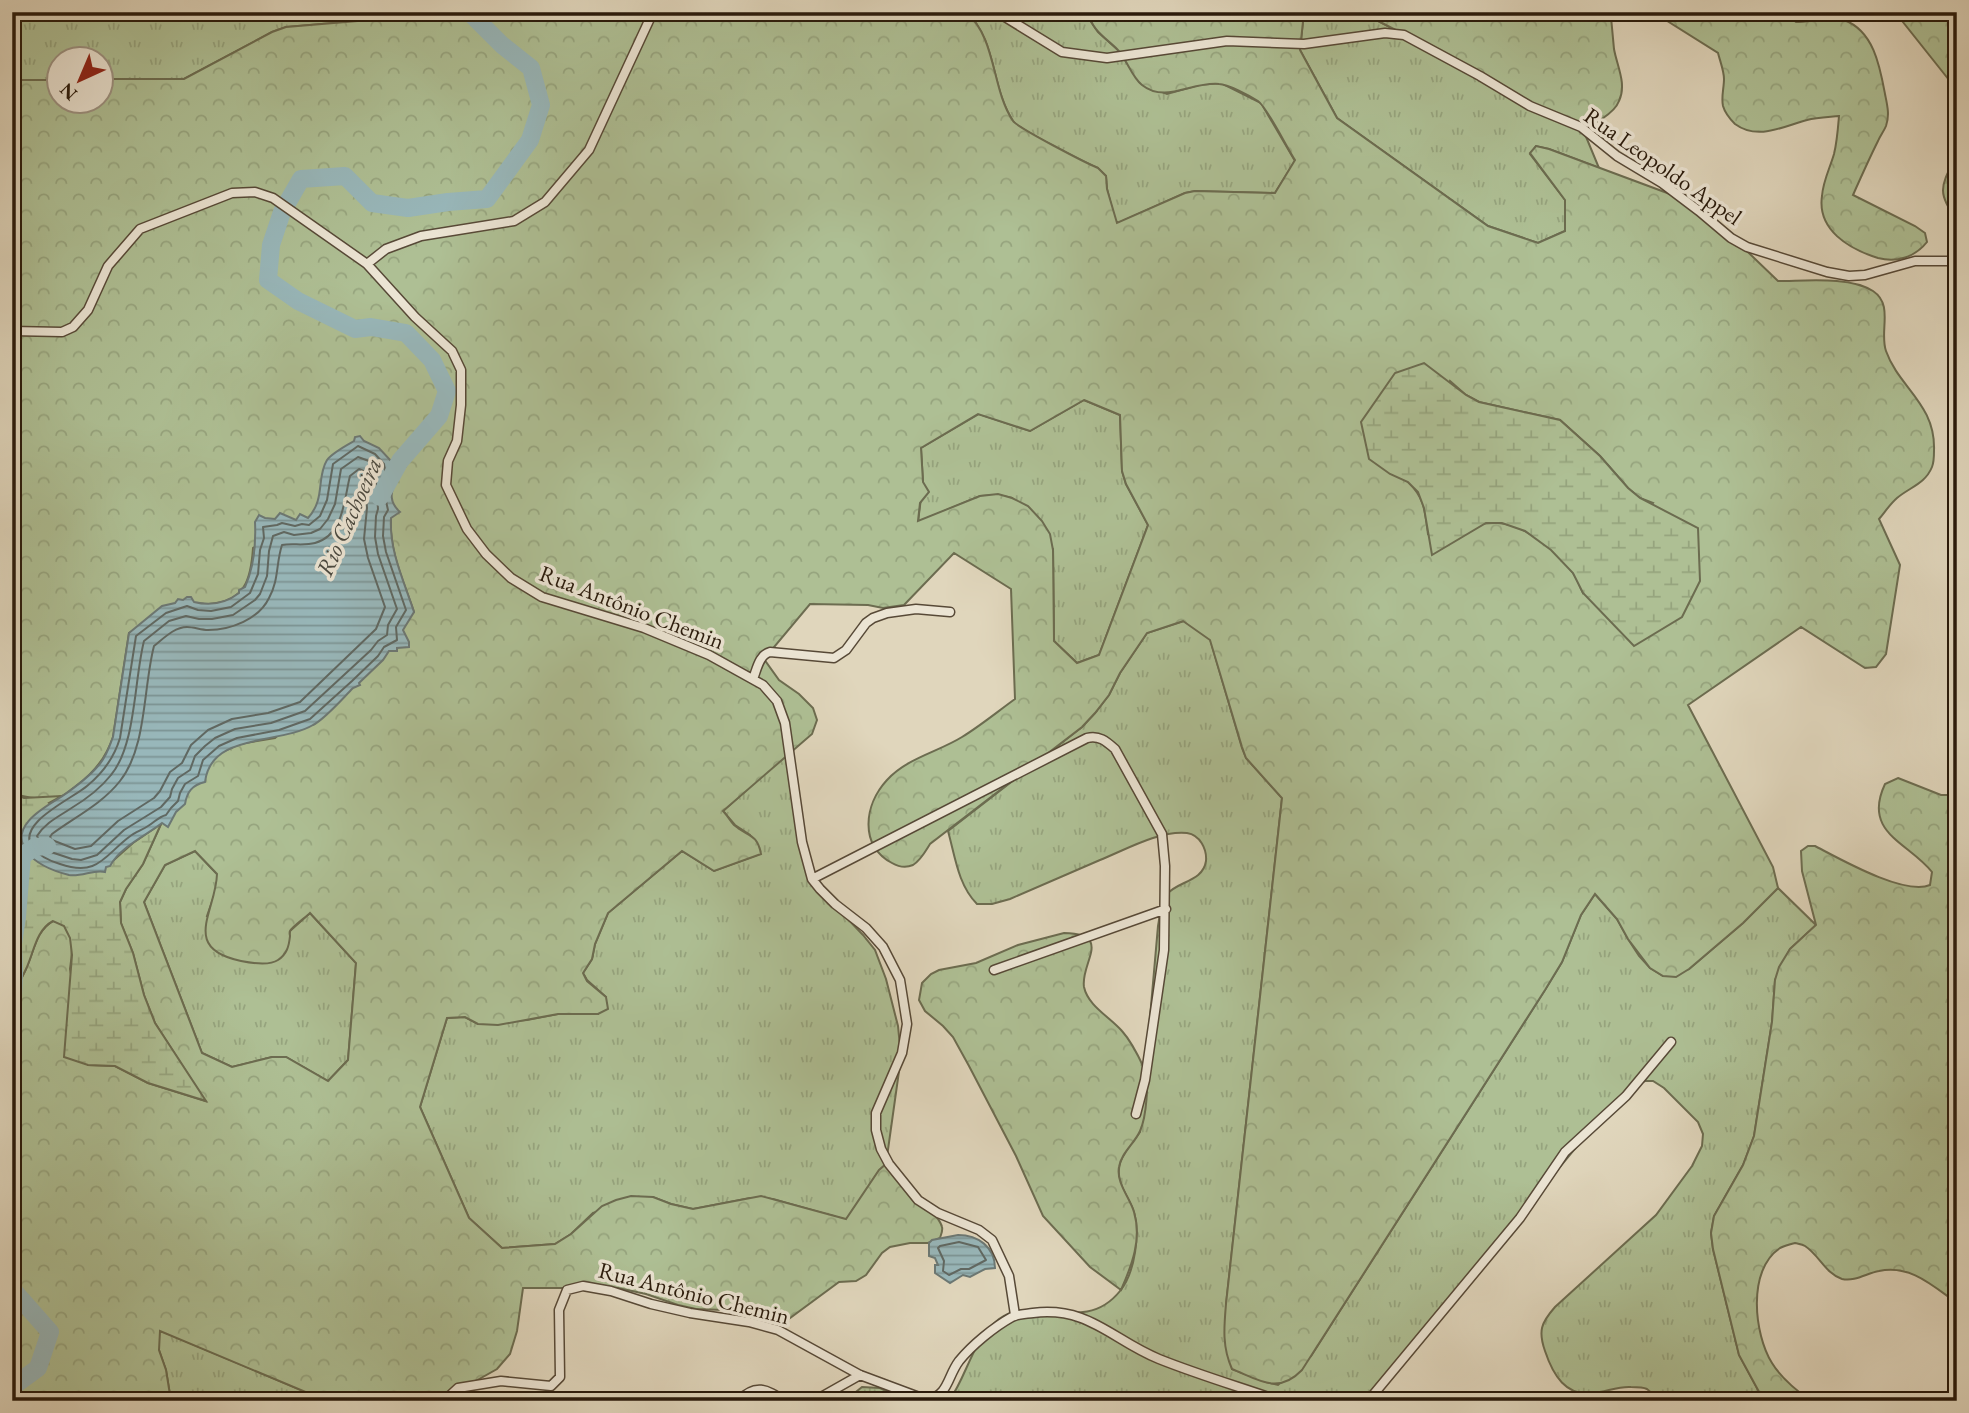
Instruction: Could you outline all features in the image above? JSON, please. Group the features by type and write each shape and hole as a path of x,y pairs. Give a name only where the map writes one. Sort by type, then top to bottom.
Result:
{"street":[{"path":"366,264 386,249 421,236 514,221 545,202 589,150 653,12"},
{"name":"Rua Leopoldo Appel","path":"997,12 1062,52 1107,58 1227,41 1304,44 1385,33 1404,34 1530,106 1581,127 1617,156 1662,183 1731,238 1747,247 1827,272 1849,276 1866,275 1914,261 1948,261 1957,264"},
{"name":"Rua Antônio Chemin","path":"12,331 62,332 74,327 88,310 108,266 140,229 232,193 256,192 274,198 366,264 407,309 452,351 461,370 457,440 448,461 446,485 467,529 486,554 511,578 542,597 644,628 709,655 754,679 778,701 785,723 802,842 812,879 835,904 866,928 883,947 900,980 907,1024 902,1053 876,1113 876,1130 881,1149 918,1200 937,1213 979,1230 992,1240 1009,1276 1015,1315"},
{"path":"754,679 765,653 834,658 846,650 866,623 873,618 916,609 950,612"},
{"path":"812,879 1087,738 1095,736 1107,741 1115,749 1162,834 1165,866 1164,950 1145,1080 1136,1114"},
{"path":"995,970 1166,909"},
{"path":"1368,1401 1520,1218 1565,1152 1626,1097 1671,1042"},
{"name":"Rua Antônio Chemin","path":"444,1401 458,1388 501,1381 551,1386 561,1377 559,1310 567,1290 583,1286 611,1291 664,1307 749,1322 778,1330 860,1375 927,1400 936,1399 943,1393 959,1362 992,1330 1015,1315 1050,1311 1070,1313 1092,1322 1157,1358 1280,1401"},
{"path":"814,1401 860,1375"},
{"path":"738,1401 751,1390 760,1389 785,1401"}],"green space":[{"path":"12,12 359,12 358,21 286,27 272,32 184,79 116,79 116,46 46,46 46,80 12,80"},
{"path":"359,12 966,12 983,36 1001,94 1013,121 1039,138 1098,168 1106,176 1117,223 1195,191 1275,193 1295,160 1262,105 1239,91 1223,85 1209,84 1160,92 1142,85 1120,53 1095,28 1089,12 1304,12 1300,50 1337,118 1488,226 1538,243 1565,231 1565,200 1530,153 1536,146 1686,200 1726,231 1778,281 1840,281 1873,291 1883,303 1886,351 1899,376 1923,408 1933,435 1934,451 1933,465 1929,473 1897,498 1879,519 1900,565 1886,654 1876,667 1865,668 1801,627 1688,705 1773,867 1778,888 1743,923 1676,977 1663,976 1650,968 1617,919 1595,894 1581,915 1562,962 1545,990 1302,1370 1293,1378 1276,1384 1251,1377 1232,1369 1225,1345 1225,1321 1282,798 1246,758 1210,640 1183,621 1147,633 1120,673 1109,695 1082,727 930,844 916,863 908,867 900,866 881,855 874,846 868,824 873,801 887,780 904,766 962,737 1015,699 1011,589 954,553 904,605 883,608 868,605 810,604 764,659 779,680 813,708 817,720 812,734 723,811 734,825 757,842 761,854 714,871 682,851 608,913 592,959 583,973 587,981 606,997 608,1009 598,1014 558,1014 498,1025 478,1024 465,1017 447,1018 420,1107 469,1218 502,1248 555,1244 571,1234 602,1206 631,1196 653,1197 693,1209 761,1196 846,1219 879,1170 886,1164 934,1213 942,1227 940,1238 928,1243 890,1247 882,1253 866,1275 856,1281 839,1282 786,1321 772,1322 724,1310 696,1309 618,1288 523,1288 517,1331 510,1354 497,1369 474,1382 453,1401 327,1401 160,1331 159,1350 166,1370 171,1401 12,1401 12,995 39,936 53,921 64,925 70,935 70,969 88,1065 115,1066 148,1083 205,1101 155,1023 121,923 120,902 143,864 161,824 214,758 240,744 275,738 414,612 392,543 391,519 323,473 315,511 295,526 253,548 248,579 238,594 231,599 209,604 182,603 129,633 113,737 107,752 94,770 68,793 57,798 37,798 12,793 12,80 46,80 46,116 116,116 116,79 184,79 286,27 357,21","holes":["1450,381 1479,402 1560,420 1600,456 1628,488 1640,498 1653,503 1583,593 1573,573 1559,556 1540,540 1519,528 1489,523 1428,534 1421,500 1408,482","1084,400 1120,415 1122,471 1148,525 1099,655 1077,663 1054,641 1053,550 1050,534 1028,506 998,494 980,496 918,521 920,503 929,492 923,482 921,448 978,414 1030,431","195,851 217,874 206,938 211,947 222,955 250,963 274,962 285,952 291,929 310,913 356,963 348,1060 328,1081 286,1057 272,1057 232,1067 202,1053 144,902 165,865"]},
{"path":"966,12 1089,12 1089,19 1098,32 1119,51 1140,83 1167,94 1199,85 1221,83 1261,103 1295,161 1275,193 1195,191 1116,224 1106,176 1098,168 1039,138 1013,121 1001,94 983,36"},
{"path":"1304,12 1361,12 1582,127 1599,168 1536,146 1530,154 1565,200 1565,231 1538,243 1488,226 1337,118 1300,50"},
{"path":"1361,12 1618,12 1611,17 1614,49 1622,82 1621,95 1613,110 1591,125 1572,125"},
{"path":"1653,12 1785,12 1796,22 1834,19 1854,25 1869,41 1874,51 1888,114 1886,126 1853,195 1915,226 1925,233 1927,242 1911,255 1899,259 1885,259 1856,249 1837,236 1825,219 1822,208 1823,190 1835,149 1839,116 1811,119 1762,132 1744,129 1735,124 1723,106 1724,76 1718,53"},
{"path":"1895,12 1957,12 1957,90"},
{"path":"1957,154 1957,220 1946,202 1943,188"},
{"path":"1424,363 1479,402 1560,420 1600,456 1640,498 1698,528 1700,581 1682,617 1634,646 1583,593 1573,573 1551,550 1525,531 1502,523 1486,523 1432,555 1424,508 1418,492 1408,482 1390,474 1369,459 1361,422 1395,373"},
{"path":"1084,400 1120,415 1122,471 1148,525 1099,655 1077,663 1054,641 1053,549 1012,498 998,495 980,496 918,522 923,482 921,448 979,414 1030,431"},
{"path":"1184,621 1210,639 1246,758 1282,798 1226,1304 1232,1369 1278,1385 1311,1356 1545,990 1562,962 1581,915 1595,894 1617,919 1639,956 1650,968 1663,976 1689,969 1743,923 1778,888 1816,925 1790,949 1775,980 1772,1022 1754,1136 1743,1165 1714,1216 1711,1233 1739,1355 1764,1401 1659,1401 1647,1389 1637,1387 1575,1392 1562,1382 1548,1360 1541,1333 1547,1318 1555,1307 1656,1215 1692,1166 1702,1146 1703,1134 1698,1122 1664,1088 1653,1081 1645,1081 1623,1096 1573,1151 1367,1401 949,1401 982,1337 999,1319 1013,1312 1028,1310 1075,1313 1091,1311 1106,1304 1125,1283 1133,1263 1136,1229 1133,1209 1123,1189 1119,1169 1124,1154 1140,1132 1161,910 1164,898 1171,890 1200,873 1204,868 1206,856 1202,843 1192,834 1166,835 1131,846 1010,899 992,904 977,904 961,879 948,831 1082,727 1109,695 1120,673 1147,633"},
{"path":"787,754 806,866 822,892 875,950 886,979 898,1026 901,1057 886,1164 877,1173 847,1220 773,1199 750,1198 693,1209 653,1197 593,1213 571,1234 555,1244 502,1248 469,1218 420,1107 447,1018 465,1017 478,1024 527,1020 558,1014 598,1014 606,997 583,973 592,959 608,913 682,851 714,871 760,854 750,835 735,825 723,811"},
{"path":"1898,778 1941,795 1957,795 1957,1303 1911,1274 1890,1270 1842,1279 1831,1273 1804,1245 1795,1243 1780,1248 1769,1258 1758,1286 1761,1336 1776,1369 1811,1401 1764,1401 1739,1355 1713,1249 1711,1233 1714,1216 1743,1165 1754,1136 1779,967 1790,949 1816,925 1802,871 1801,851 1808,846 1815,846 1889,881 1919,887 1930,885 1932,872 1891,835 1879,814 1879,801 1885,784"},
{"path":"12,793 24,798 62,796 49,803 114,860 161,824 143,864 120,902 121,923 155,1023 206,1101 148,1083 115,1066 88,1065 64,1057 72,955 70,938 64,926 53,921 43,930 12,995"},
{"path":"195,851 217,874 217,887 207,916 289,939 290,931 310,913 356,963 348,1060 328,1081 286,1057 272,1057 232,1067 202,1053 144,902 165,865"},
{"path":"1064,933 1088,938 1091,951 1084,978 1086,994 1125,1035 1146,1074 1142,1125 1122,1157 1119,1167 1121,1185 1134,1212 1137,1232 1132,1261 1121,1290 1090,1267 1043,1216 1016,1156 953,1037 925,1011 919,1000 922,983 939,970 976,963 1018,945"},
{"path":"159,1330 327,1401 171,1401 166,1370 159,1350"},
{"path":"862,1387 880,1388 907,1401 851,1401 851,1396"}],"water":[{"path":"360,436 379,448 392,462 391,473 397,482 392,497 400,512 391,518 391,530 398,566 414,612 403,630 409,647 389,651 360,685 353,688 313,725 299,731 248,742 220,755 210,766 205,782 191,790 185,804 176,812 168,827 162,823 134,842 106,867 105,872 69,875 36,861 22,843 22,834 30,819 90,775 109,748 129,633 162,606 175,603 178,599 191,597 194,602 212,604 239,593 239,590 245,587 251,571 255,522 259,515 275,519 280,513 296,520 300,514 308,518 317,503 327,460 354,441 355,437"},
{"path":"958,1235 972,1237 989,1248 995,1268 985,1269 970,1277 963,1275 950,1283 935,1273 935,1265 938,1265 935,1258 929,1256 929,1243"}],"waterway":[{"name":"Rio Cachoeira","path":"380,497 400,461 439,416 447,391 432,360 406,333 371,327 355,329 298,301 268,280 271,245 282,212 301,179 345,176 372,203 408,208 487,199 530,140 541,105 531,68 502,45 469,12"},
{"name":"Rio Cachoeira","path":"12,1020 13,944 22,856 35,847 47,846"},
{"name":"Rio Cachoeira","path":"12,1289 50,1332 38,1368 12,1387"}]}
